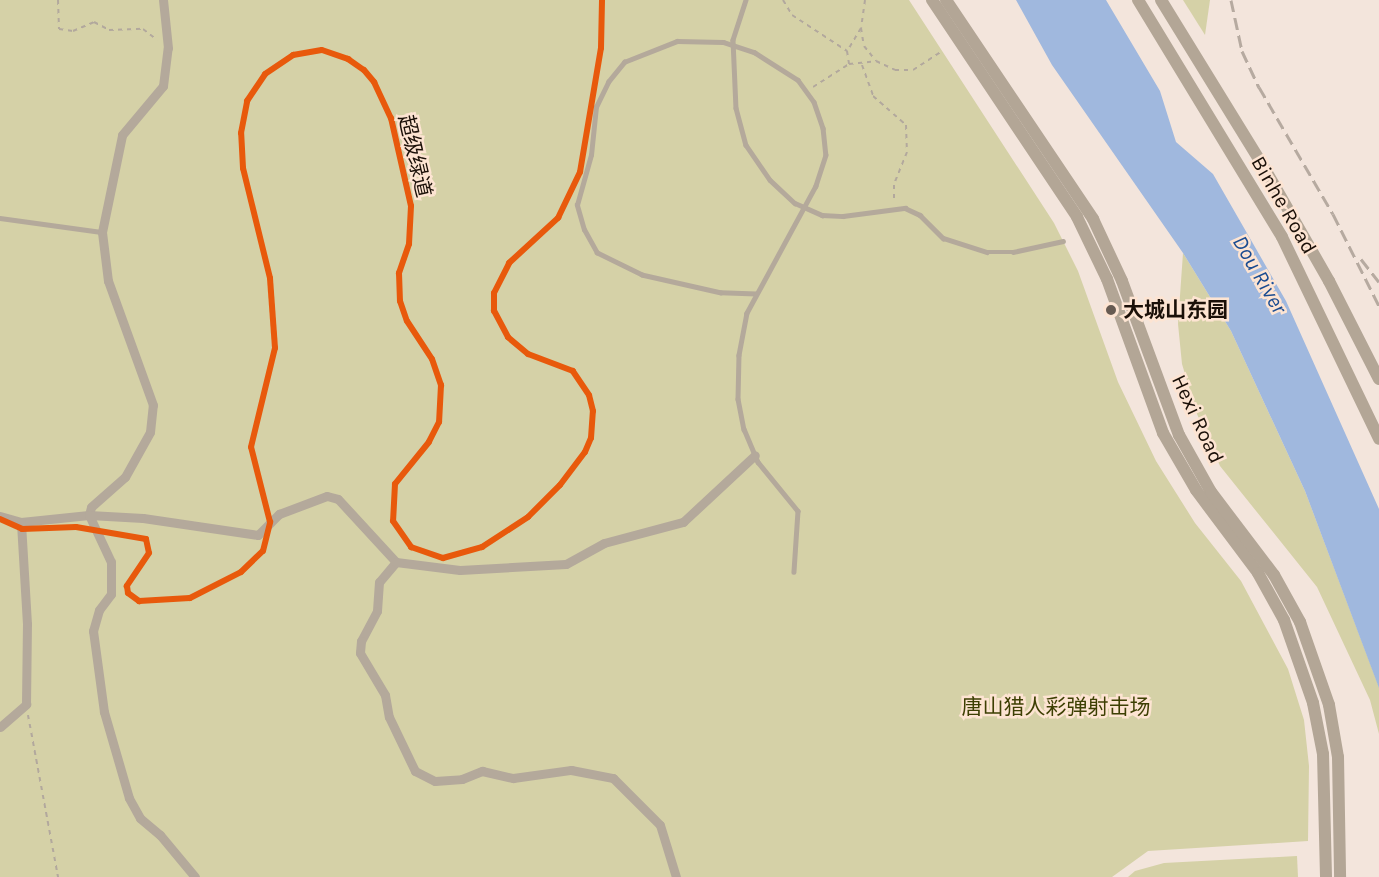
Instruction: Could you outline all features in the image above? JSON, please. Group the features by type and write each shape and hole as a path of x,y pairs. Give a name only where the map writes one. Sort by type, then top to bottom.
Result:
{"street":[{"path":"164,0 168,48 163,86 122,135 102,232 108,281 153,405 150,432 125,477 91,507 89,515 111,562 111,594 99,610 93,631 94,652 104,712 123,776 140,818 160,835 195,877"},
{"name":"Hexi Road","path":"932,0 1077,217 1107,279 1163,433 1196,490 1258,573 1284,620 1313,703 1323,754 1326,877"},
{"name":"Hexi Road","path":"946,0 1093,219 1122,281 1179,435 1212,492 1274,575 1300,622 1329,705 1338,756 1340,877"},
{"name":"Binhe Road","path":"1138,0 1282,237 1379,438"},
{"name":"Binhe Road","path":"1161,0 1295,221 1379,379"},
{"path":"0,516 21,522 89,515 195,524 258,534 279,514 327,496 338,499 396,562 460,570 566,564 604,543 683,522 755,455"},
{"path":"0,727 26,704 27,624 21,522"},
{"path":"396,562 379,582 377,611 361,641 360,653 385,695 389,717 415,771 435,781 482,771 513,778 572,770 613,778 660,825 676,877"}],"lane":[{"path":"746,0 733,40 736,108 746,145 770,180 795,203 822,215 867,215 905,208 920,215 944,238 971,249 1013,252 1063,242"},
{"path":"756,294 721,293 676,284 615,265 597,253 584,230 577,205 591,155 596,107 608,82 624,62 677,40 723,42 754,52 777,64 806,91 823,128 826,155 794,230 747,313 739,355 738,399 744,429 755,455 771,482 798,511 794,572"},
{"path":"0,218 102,232"}],"path":[{"path":"58,0 58,29 73,31 94,22 109,30 143,29 168,48"},
{"path":"783,0 792,15 847,51"},
{"path":"865,0 861,28 864,46 876,61 895,70 913,70 942,51"},
{"path":"849,64 847,51 861,28"},
{"path":"806,91 849,64 862,65 876,61"},
{"path":"862,65 873,96 906,125 907,152 894,185 894,210"},
{"path":"26,704 58,877"}],"green space":[{"name":"唐山猎人彩弹射击场","path":"0,0 909,0 1054,223 1078,271 1118,382 1156,461 1195,523 1241,581 1288,669 1304,720 1309,766 1308,841 1148,851 1112,877 0,877"},
{"path":"1183,0 1210,0 1205,35"},
{"path":"1183,253 1231,331 1305,491 1379,687 1379,734 1370,700 1317,587 1220,466 1197,414 1182,364 1178,324"},
{"path":"1297,856 1298,877 1128,877 1135,871 1164,863"}],"water":[{"name":"Dou River","path":"1016,0 1106,0 1160,91 1176,142 1213,174 1286,301 1379,509 1379,688 1305,491 1231,331 1183,253 1052,65"}],"railway":[{"path":"1231,0 1242,51 1259,87 1333,214 1379,306"},
{"path":"1361,259 1379,282"}],"cycle path":[{"name":"超级绿道","path":"0,519 22,529 76,527 146,539 149,553 127,586 128,593 139,601 190,598 241,572 263,551 270,522 251,447 275,348 270,278 243,168 241,133 247,101 265,74 293,55 322,50 348,59 364,70 374,82 391,118 411,206 409,244 399,273 400,301 407,321 432,359 441,385 439,422 429,442 395,484 393,521 411,547 443,558 482,547 528,517 560,485 585,452 591,438 593,411 589,395 573,371 528,354 508,337 494,311 494,293 509,263 558,218 580,172 601,48 602,0"}],"place":[{"name":"大城山东园","path":"1111,310"}]}
